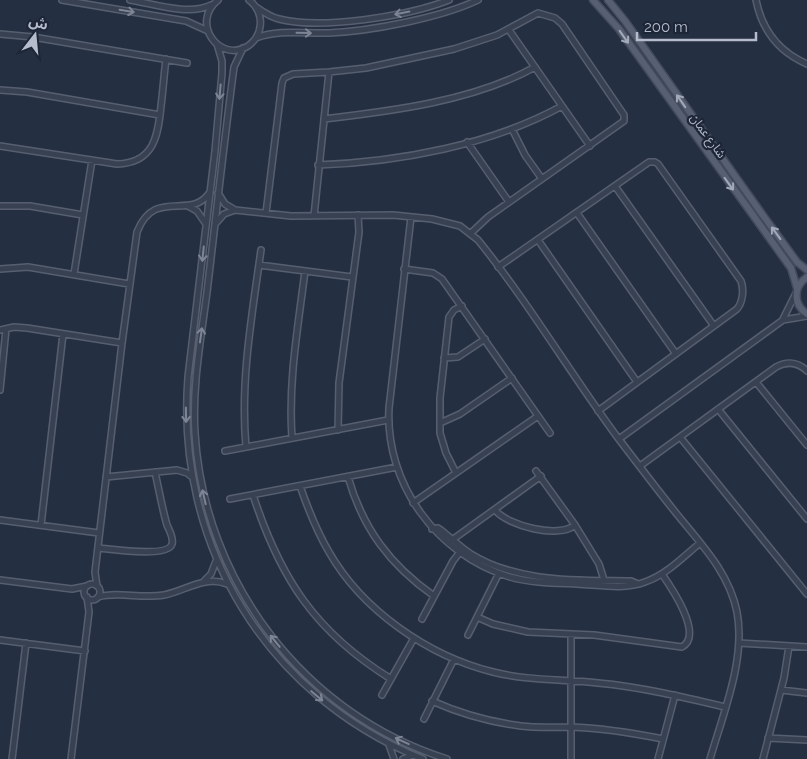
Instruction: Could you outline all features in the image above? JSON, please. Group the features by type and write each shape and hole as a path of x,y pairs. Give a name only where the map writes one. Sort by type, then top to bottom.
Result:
{"main road":[{"name":"شارع عمان","path":"593,0 618,29 791,268 799,306 807,315"},
{"name":"شارع عمان","path":"608,0 625,21 797,262 807,270"},
{"path":"797,290 807,277"}],"street":[{"path":"62,0 186,20 208,31 217,44 222,61 222,73 187,391 186,418 189,458 200,513 216,560 228,584 259,634 296,677 338,712 389,744 423,759"},
{"path":"130,0 189,10 202,9 216,2"},
{"path":"248,0 266,14 278,19 321,22 380,17 418,10 449,0"},
{"path":"447,759 417,748 382,731 351,712 318,686 266,630 246,601 227,564 215,534 204,499 198,466 194,423 196,376 234,67 243,48 256,38 276,33 340,32 381,26 447,12 478,0"},
{"path":"589,0 599,6"},
{"path":"756,0 761,18 774,40 792,56 807,64"},
{"path":"208,31 207,16 216,2"},
{"path":"256,7 260,14 261,22 256,38"},
{"path":"266,213 282,81 286,76 366,68 436,53 472,44 509,30 538,13 555,18 562,24 625,117 622,124 488,217 471,233"},
{"path":"509,30 590,146"},
{"path":"0,34 33,36 187,63"},
{"path":"217,44 232,50 243,48"},
{"path":"0,146 124,164 137,160 148,152 156,140 166,59"},
{"path":"324,119 393,110 480,91 503,83 535,67"},
{"path":"314,216 329,72"},
{"path":"0,90 27,92 160,115"},
{"path":"318,165 382,160 467,142 512,129 562,106"},
{"path":"512,129 525,155 542,179"},
{"path":"467,142 509,202"},
{"path":"74,274 92,160"},
{"path":"498,267 649,162 656,162 741,281 743,288 740,306 598,411"},
{"path":"616,186 714,326"},
{"path":"71,759 90,612 100,593 95,572 135,238 142,220 151,212 162,206 198,204 210,192"},
{"path":"218,193 224,204 235,210 314,216 393,215 449,222 471,233 483,246 598,411 716,563 729,587 737,613 739,643 735,668 710,759"},
{"path":"0,206 30,206 83,215"},
{"path":"187,206 201,215 206,225"},
{"path":"214,226 221,216 235,210"},
{"path":"577,213 676,354"},
{"path":"338,430 339,383 359,232 358,214"},
{"path":"411,217 388,420 389,434 403,484 413,503 432,529 478,564 520,580 542,583 621,586 638,584 662,574 700,543"},
{"path":"538,240 637,382"},
{"path":"246,447 244,414 245,380 261,250"},
{"path":"259,265 352,277"},
{"path":"0,269 28,267 129,284"},
{"path":"404,269 433,273 440,276 550,433"},
{"path":"292,438 290,409 292,380 305,271"},
{"path":"783,320 797,290"},
{"path":"456,473 443,443 440,423 440,398 450,314 462,306"},
{"path":"619,439 783,320 807,315"},
{"path":"0,390 3,330 28,328 122,343"},
{"path":"40,525 63,334"},
{"path":"444,358 458,357 485,339"},
{"path":"640,466 776,367 786,363 796,363 807,371"},
{"path":"440,423 460,414 512,378"},
{"path":"756,382 807,445"},
{"path":"718,409 807,518"},
{"path":"413,503 538,416"},
{"path":"225,451 388,420"},
{"path":"680,437 807,594"},
{"path":"177,470 189,458"},
{"path":"230,499 397,467"},
{"path":"106,477 177,470 187,473 192,477"},
{"path":"536,471 576,525 599,564 604,580"},
{"path":"98,548 135,552 159,550 168,544 169,532 156,472"},
{"path":"452,540 541,476"},
{"path":"348,477 359,509 382,548 412,578 434,596"},
{"path":"300,486 314,523 338,565 360,593 376,609 414,638 454,659 491,672 510,676 635,688 725,707"},
{"path":"253,495 274,553 297,592 331,633 370,666 391,678"},
{"path":"495,510 508,520 533,528 562,531 571,529 576,525"},
{"path":"0,520 100,533"},
{"path":"432,529 438,528 452,540 487,563 518,574 543,578 631,581 638,584"},
{"path":"212,549 222,565 225,567 227,564"},
{"path":"422,619 460,552"},
{"path":"204,581 213,571 216,560"},
{"path":"90,612 84,590 95,572"},
{"path":"468,635 499,573"},
{"path":"477,617 493,624 528,632 614,637 678,647 686,645 689,634 684,610 662,574"},
{"path":"0,580 72,589 92,584 112,594 133,597 155,596 176,592 204,581 228,584"},
{"path":"72,589 90,600 112,594"},
{"path":"571,634 571,759"},
{"path":"382,695 414,638"},
{"path":"0,640 85,651"},
{"path":"12,759 26,643"},
{"path":"739,643 807,647"},
{"path":"763,759 787,664 789,646"},
{"path":"424,719 454,659"},
{"path":"781,690 807,693"},
{"path":"658,759 675,695"},
{"path":"432,701 452,710 500,723 615,731 663,739"},
{"path":"768,738 807,740"},
{"path":"389,744 394,759"},
{"path":"403,759 413,755"}]}
